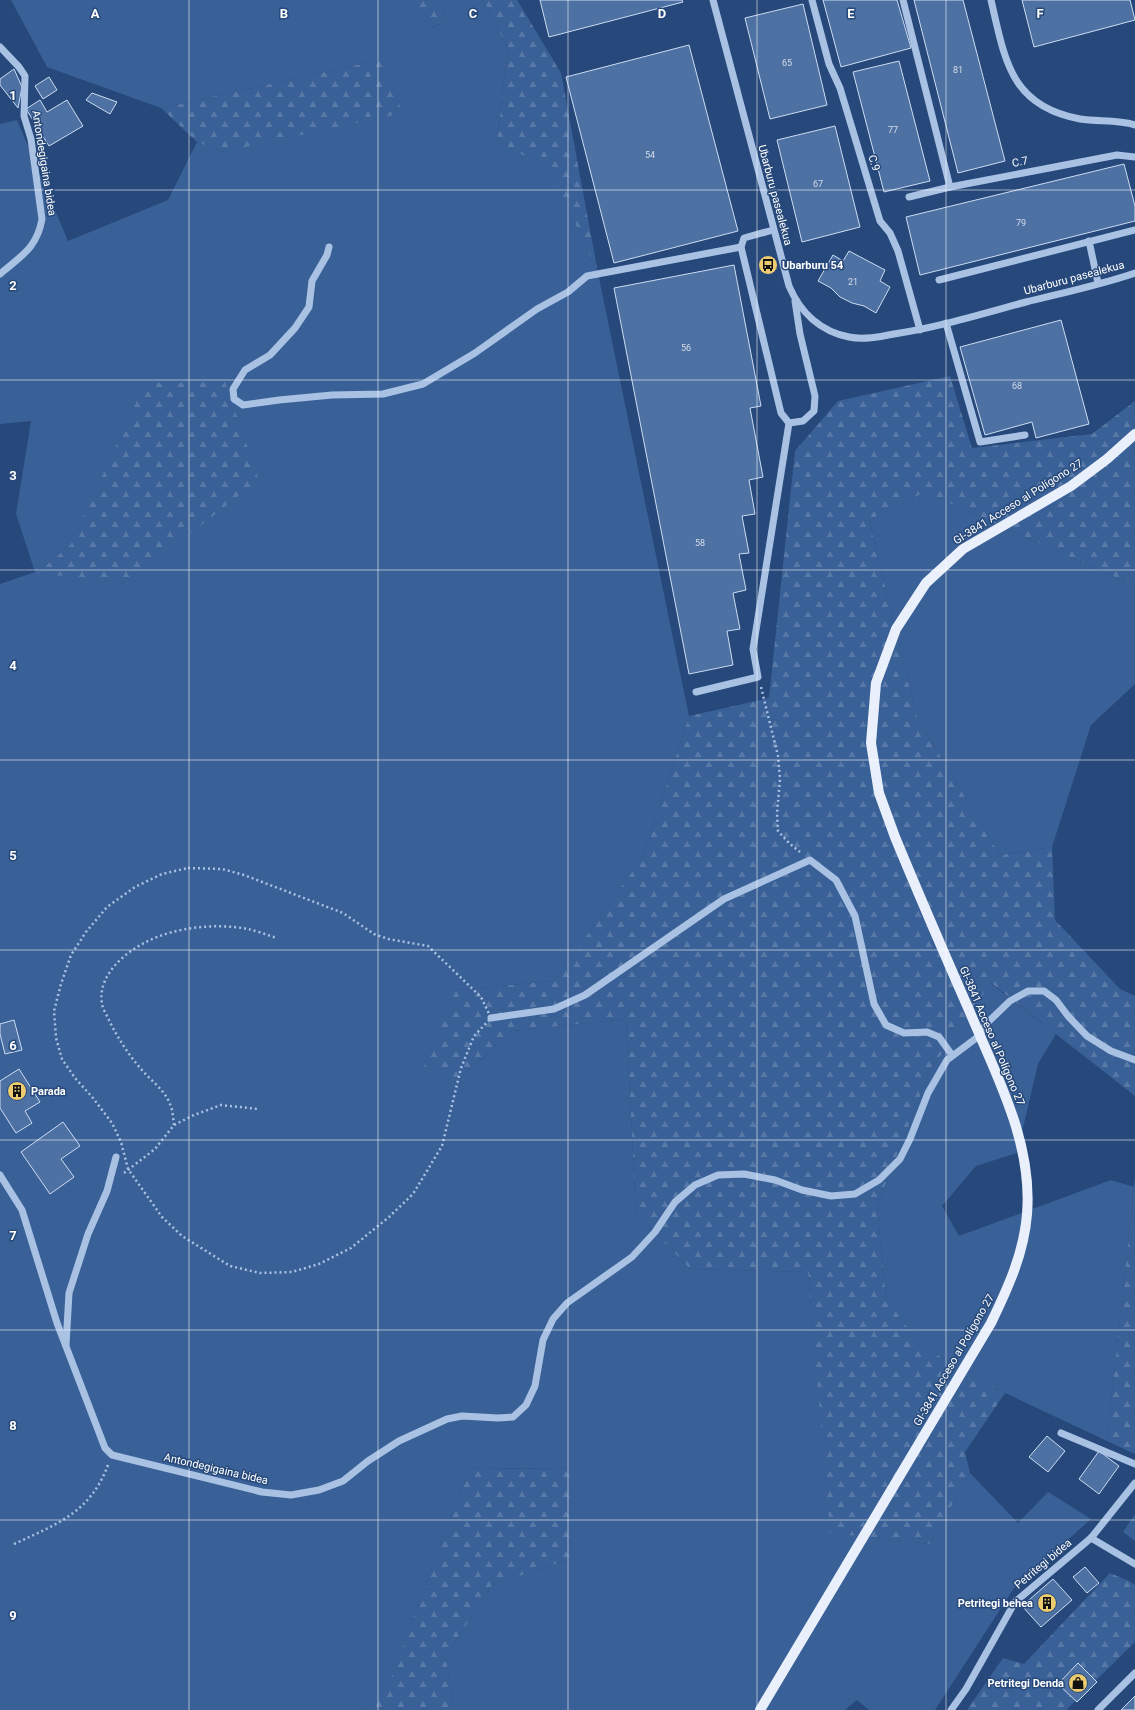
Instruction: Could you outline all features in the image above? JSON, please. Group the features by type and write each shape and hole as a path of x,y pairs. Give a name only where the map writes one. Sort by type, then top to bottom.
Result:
{"main road":[{"name":"GI-3841 Acceso al Polígono 27","path":"760,1710 991,1323 1009,1286 1022,1248 1028,1215 1028,1187 1025,1160 1011,1110 895,837 880,793 871,743 876,683 896,630 926,583 963,549 1071,486 1107,459 1135,434"}],"street":[{"name":"Ubarburu pasealekua","path":"713,0 788,286 795,301 804,312 828,330 850,337 877,337 920,330 1135,273"},
{"name":"C.9","path":"812,0 829,64 840,88 880,221 890,233 898,251 920,330"},
{"path":"903,0 950,187"},
{"path":"991,0 1001,43 1010,69 1019,86 1034,101 1049,110 1064,116 1130,123 1135,125"},
{"name":"Antondegigaina bidea","path":"0,47 19,67 24,76 24,116 31,139 42,219 40,232 32,246 0,274"},
{"name":"C.7","path":"909,198 950,187 1117,155 1135,157"},
{"path":"696,692 758,677 753,649 789,423 781,413 741,247 744,238 773,230"},
{"path":"938,280 1135,230"},
{"path":"1089,241 1098,283"},
{"path":"329,247 327,256 312,281 309,307 296,328 270,354 245,370 233,388 234,399 243,405 332,395 383,394 423,384 475,353 537,309 568,292 587,276 741,247"},
{"path":"789,423 803,420 814,411 815,396 800,334 795,301"},
{"path":"946,323 980,442 1025,435"},
{"path":"491,1018 554,1009 584,995 724,899 810,860 836,880 855,916 874,1004 886,1025 904,1033 927,1032 939,1036 952,1055"},
{"name":"Antondegigaina bidea","path":"112,1455 262,1492 291,1495 319,1490 343,1481 368,1461 399,1441 447,1419 462,1416 498,1418 514,1417 526,1406 535,1386 543,1340 553,1319 567,1303 632,1257 655,1232 675,1202 695,1185 718,1175 744,1174 775,1180 802,1190 831,1196 855,1194 879,1180 900,1159 910,1139 928,1093 947,1060 979,1036 986,1024 1010,1001 1028,991 1044,991 1056,1000 1068,1016 1087,1036 1111,1051 1135,1060"},
{"path":"66,1347 69,1293 88,1234 107,1191 116,1157"},
{"path":"0,1175 22,1210 57,1323 105,1448 112,1455"},
{"path":"1061,1433 1135,1464"},
{"name":"Petritegi bidea","path":"951,1710 966,1688 1015,1602 1091,1538 1135,1483"},
{"path":"1091,1538 1135,1564"},
{"path":"1098,1710 1135,1673"}],"path":[{"path":"758,677 778,756 780,779 777,814 778,831 788,843 810,860"},
{"path":"188,868 222,869 244,875 343,912 374,934 388,939 428,946 481,997 491,1018 474,1036 461,1068 442,1146 413,1194 389,1217 351,1248 318,1264 292,1272 260,1273 230,1266 182,1236 162,1217 128,1169 121,1142 112,1123 62,1060 56,1038 54,1011 71,955 86,932 107,907 135,887 162,874 188,868"},
{"path":"174,1125 171,1105 160,1087 142,1071 128,1053 115,1032 102,1005 103,987 111,968 131,949 161,934 187,929 207,927 248,929 277,938"},
{"path":"123,1174 155,1149 174,1125 194,1115 221,1105 258,1109"},
{"path":"14,1544 77,1511 93,1495 105,1474 112,1455"}],"green space":[{"path":"11,0 411,0 429,28 446,22 441,0 483,0 508,48 497,141 549,167 598,273 689,716 644,855 554,981 456,990 455,1083 512,1031 626,1019 636,1213 690,1269 808,1272 831,1533 930,1544 970,1473 1018,1523 1048,1492 1091,1519 1014,1588 935,1710 869,1710 857,1700 845,1710 454,1710 446,1656 492,1585 571,1559 572,1468 469,1469 388,1687 360,1710 0,1710 0,584 35,572 16,514 31,421 0,424 0,124 17,120 68,241 168,200 197,142 223,152 380,60 161,108 47,67","holes":["71,544 127,583 38,572"]},
{"path":"411,0 441,0 446,22 428,28"},
{"path":"483,0 517,0 561,73 598,273 549,168 497,142 508,48"},
{"path":"380,60 403,113 223,152 197,142 161,108"},
{"path":"950,376 972,448 1092,434 1135,401 1135,586 925,492 869,520 917,717 1000,855 1052,847 1055,920 1120,989 1135,996 1135,1096 991,983 930,1071 877,1206 886,1297 920,1345 1005,1393 965,1452 970,1473 930,1544 830,1533 808,1272 690,1269 636,1213 626,1019 512,1031 455,1083 424,1066 456,990 554,981 644,855 689,716 769,698 795,451 838,401"},
{"path":"225,382 259,480 127,583 37,573 71,544 145,383"},
{"path":"925,492 1135,586 1135,684 1091,725 1052,847 1000,855 917,717 869,520"},
{"path":"990,983 1056,1034 1038,1064 1017,1153 976,1166 942,1206 959,1236 1111,1180 1134,1187 1107,1441 1005,1393 920,1345 886,1297 877,1206 930,1071"},
{"path":"1135,1176 1135,1454 1107,1441"},
{"path":"573,1468 571,1559 492,1585 446,1656 454,1710 360,1710 388,1686 469,1469"},
{"path":"1135,1514 1135,1541 1123,1532"},
{"path":"1110,1573 1135,1585 1135,1642 1066,1710 967,1710 1003,1658 1024,1664"}],"building":[{"path":"540,0 682,0 683,2 549,37"},
{"path":"823,0 897,0 911,48 841,67"},
{"path":"914,0 963,0 1005,161 958,173"},
{"path":"1022,0 1130,0 1135,20 1034,47"},
{"path":"803,4 827,105 770,119 745,18"},
{"path":"689,45 738,231 614,263 566,77"},
{"path":"899,61 930,181 884,192 853,72"},
{"path":"14,69 22,87 18,108 0,85 0,79"},
{"path":"49,77 57,90 43,99 35,86"},
{"path":"92,93 117,102 110,114 86,100"},
{"path":"40,100 47,112 67,100 83,126 49,146 26,109"},
{"path":"835,126 860,227 802,242 777,140"},
{"path":"1124,164 1135,206 1135,221 920,275 906,217"},
{"path":"849,251 885,270 880,281 890,287 876,313 864,306 852,303 840,297 831,288 818,281 833,255 843,261"},
{"path":"734,265 761,406 750,408 763,477 749,480 755,514 742,516 749,553 739,554 746,590 733,593 740,629 727,631 733,665 689,674 614,288"},
{"path":"1061,320 1089,424 1036,438 1032,422 985,435 960,347"},
{"path":"14,1020 22,1050 5,1054 0,1034 0,1024"},
{"name":"Parada","path":"19,1069 40,1102 25,1111 32,1123 16,1133 0,1108 0,1081"},
{"path":"63,1122 80,1146 61,1159 74,1177 50,1194 21,1152"},
{"path":"1047,1436 1065,1451 1048,1472 1029,1457"},
{"path":"1099,1451 1119,1466 1099,1494 1079,1479"},
{"path":"1085,1567 1099,1583 1087,1593 1073,1577"},
{"name":"Petritegi behea","path":"1053,1579 1072,1600 1041,1627 1022,1606"},
{"path":"1078,1663 1097,1682 1077,1702 1058,1684"},
{"path":"1135,1696 1135,1710 1121,1710"}],"place":[{"name":"Ubarburu 54","path":"768,265"},
{"name":"Parada","path":"17,1091"},
{"name":"Petritegi behea","path":"1047,1603"},
{"name":"Petritegi Denda","path":"1078,1683"}]}
